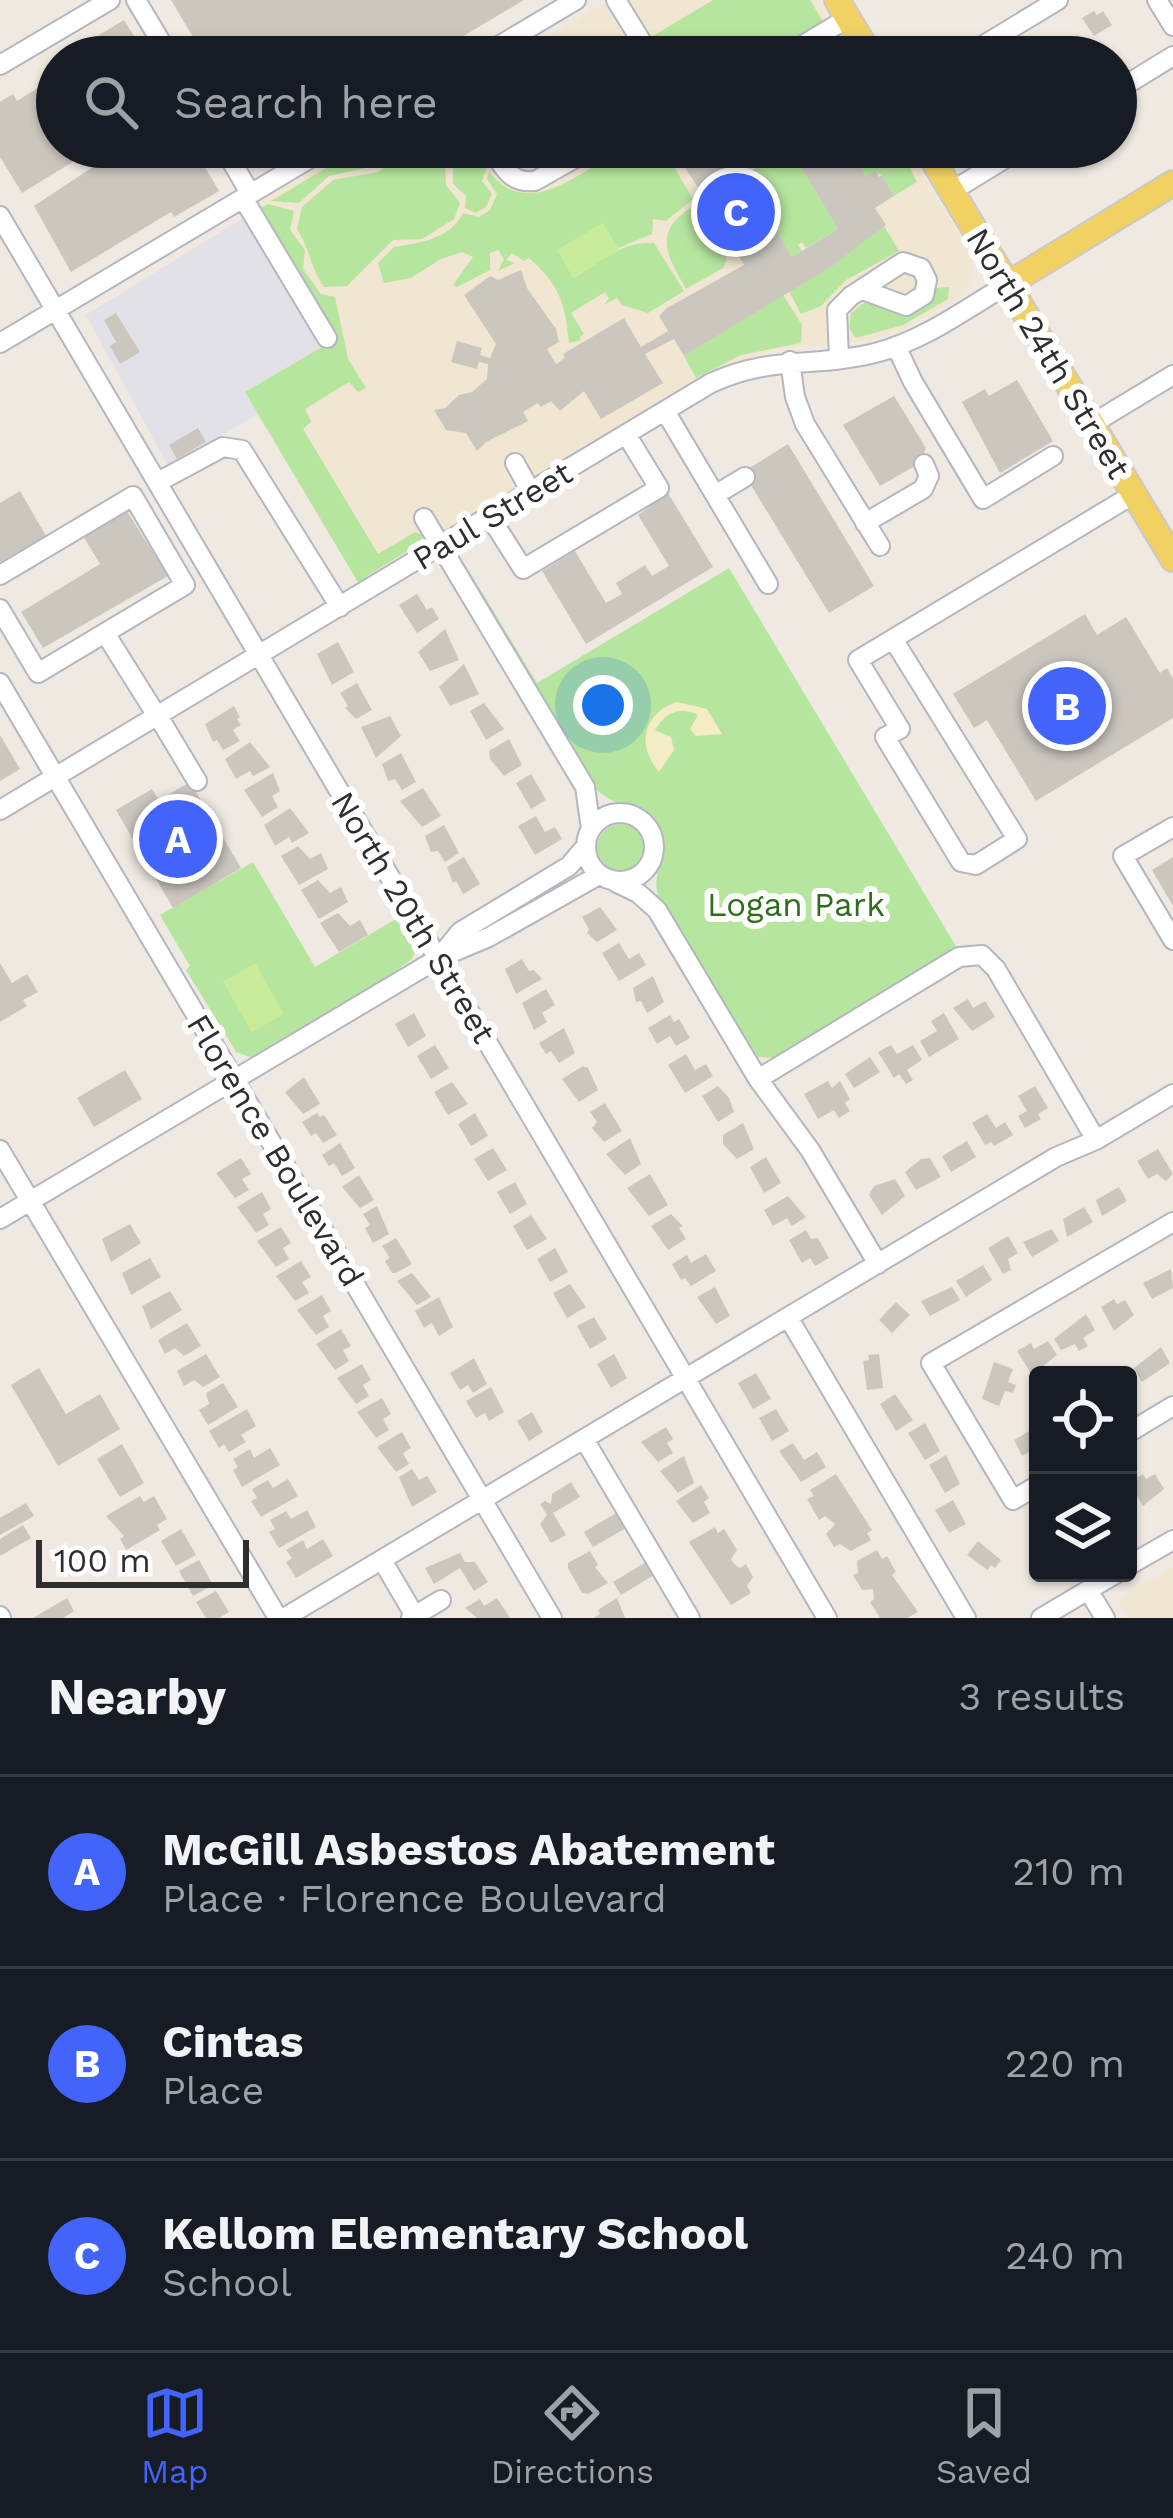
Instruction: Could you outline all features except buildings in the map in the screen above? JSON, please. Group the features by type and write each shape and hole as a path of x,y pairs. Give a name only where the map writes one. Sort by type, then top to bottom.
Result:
{"main road":[{"path":"842,9 858,36"},
{"name":"North 24th Street","path":"938,168 1173,560"},
{"path":"1007,284 1173,183"}],"street":[{"path":"49,36 110,0"},
{"path":"136,0 157,36"},
{"path":"515,36 576,0"},
{"path":"616,0 638,36"},
{"path":"999,36 1058,0"},
{"path":"1157,0 1173,26"},
{"path":"809,36 842,9"},
{"path":"0,65 36,44"},
{"path":"1137,78 1173,56"},
{"path":"234,168 327,338"},
{"path":"0,344 293,168"},
{"path":"505,168 526,182 558,168"},
{"path":"952,191 990,168"},
{"name":"North 20th Street","path":"0,216 827,1618"},
{"name":"Paul Street","path":"0,810 739,370 896,346 1007,284"},
{"path":"839,358 837,310 863,290"},
{"path":"896,346 982,499 1054,456"},
{"path":"790,361 799,412 880,545"},
{"path":"1092,424 1173,375"},
{"path":"664,411 768,584"},
{"path":"490,517 523,569 658,488 626,434"},
{"path":"158,482 223,447 242,450 340,607"},
{"path":"514,464 532,492"},
{"path":"866,523 923,489 929,476 924,464"},
{"path":"715,495 745,477"},
{"path":"893,639 1017,839 976,865 961,862 885,737 900,728 858,660 1134,494"},
{"path":"0,574 133,496 185,585 38,673 0,609"},
{"path":"424,518 585,787 650,831 657,910"},
{"path":"105,633 197,781"},
{"name":"Florence Boulevard","path":"0,683 552,1618"},
{"path":"585,787 586,858 607,878 638,893 657,910 878,1264"},
{"path":"439,958 460,932 569,866 607,815 627,814"},
{"path":"1173,827 1123,856 1173,940"},
{"path":"0,1219 439,958 607,878 637,877 652,858"},
{"path":"758,1078 959,958 982,955 996,969 1096,1140"},
{"path":"0,1150 281,1618 1056,1157 1096,1140 1173,1094"},
{"path":"1029,1490 1013,1500 931,1363 1173,1222"},
{"path":"788,1317 966,1618"},
{"path":"1137,1428 1173,1406"},
{"path":"584,1439 690,1618"},
{"path":"1137,1561 1173,1540"},
{"path":"382,1560 413,1617 441,1600"},
{"path":"1041,1618 1102,1582"},
{"path":"1088,1590 1105,1618"}],"shaded area":[{"path":"610,0 817,0 838,36 547,36"},
{"path":"319,168 919,168 972,257 973,277 963,295 899,332 867,341 773,350 720,368 359,583 245,392 334,340 253,206"},
{"path":"256,210 334,340 246,392 259,414 168,466 86,315"},
{"path":"1173,1567 1173,1618 1129,1618 1117,1600"}],"green space":[{"path":"713,0 810,0 827,28 813,36 653,36"},
{"path":"326,168 365,168 329,176 299,203 271,201"},
{"path":"384,168 445,168 446,185 460,203 454,219 422,239 393,240 347,286 324,287 297,229 302,207 333,180"},
{"path":"453,168 487,168 482,181 492,194 486,207 476,213 465,208 466,196 453,184"},
{"path":"590,168 675,168 693,199 666,221 653,219 652,234 618,248 602,223 574,278 622,249 654,243 684,291 648,313 622,305 617,298 604,305 609,298 605,292 571,313 584,334 581,340 569,343 563,305 548,277 529,258 524,261 512,253 506,260 515,263 498,271 504,259 498,250 490,253 490,270 457,287 453,285 473,257 462,252 411,278 384,283 378,263 394,247 442,234 463,213 479,217 490,210 497,194 487,179 489,172 521,193 573,179"},
{"path":"756,168 802,168 838,229 806,248 802,242 798,245 802,251 792,257 743,175"},
{"path":"860,168 910,168 917,182 894,196 882,175 875,172 866,177"},
{"path":"268,204 294,211 290,230 305,250 303,269 321,294 335,297 348,359 366,388 358,392 349,382 305,409 311,422 303,429 378,554 415,532 424,536 362,579 421,547 359,584 245,392 334,340 256,210"},
{"path":"697,204 727,259 723,268 686,289 668,253 668,233"},
{"path":"603,223 619,250 573,278 557,250"},
{"path":"884,226 899,251 846,280 821,306 801,314 789,291"},
{"path":"949,287 948,299 903,325 856,338 849,328 851,313 865,302 914,313 930,303 936,288"},
{"path":"783,295 802,325 801,343 741,355 696,378 684,356"},
{"name":"Logan Park","path":"463,561 537,683 729,568 957,948 775,1058 758,1057 658,896 661,846 656,828 594,787"},
{"path":"621,824 638,831 645,848 638,865 621,872 604,865 597,848 604,831"},
{"path":"253,862 315,967 396,919 415,952 364,994 253,1058 236,1052 186,970 190,966 160,915"},
{"path":"255,963 284,1014 252,1032 223,982"}],"sand":[{"path":"677,702 707,709 722,734 696,736 690,729 698,715 679,711 668,715 655,730 671,737 674,750 659,772 647,752 647,731 657,714"}],"place":[{"name":"Kellom Elementary School","path":"736,212"},
{"name":"Cintas","path":"1067,706"},
{"name":"McGill Asbestos Abatement","path":"178,839"}]}
